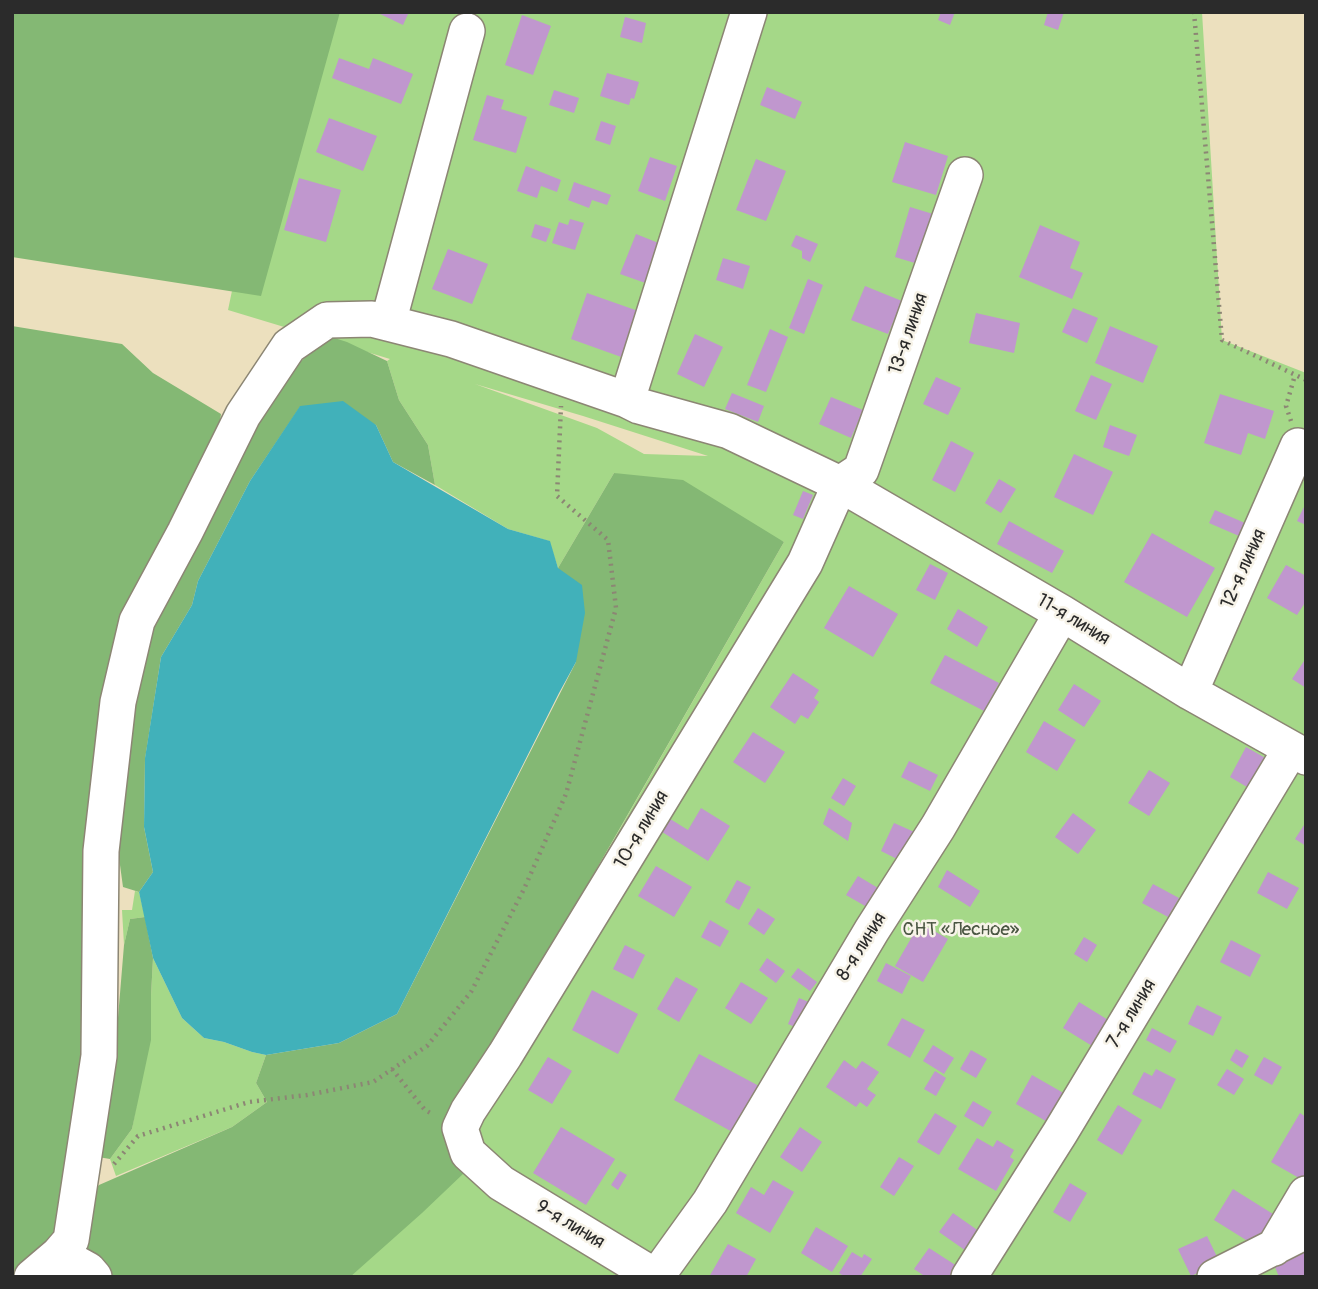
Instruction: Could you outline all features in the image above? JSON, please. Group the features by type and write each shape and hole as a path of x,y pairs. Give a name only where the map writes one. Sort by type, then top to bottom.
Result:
{"street":[{"path":"627,400 749,12"},
{"path":"388,323 467,32"},
{"name":"13-я линия","path":"840,484 861,470 965,175"},
{"name":"11-я линия","path":"60,1254 71,1240 99,1056 102,850 118,702 137,621 243,415 289,346 327,320 372,319 451,339 639,406 729,431 840,484 1298,753"},
{"name":"12-я линия","path":"1191,692 1298,446"},
{"name":"10-я линия","path":"460,1128 805,563 840,484"},
{"name":"8-я линия","path":"656,1277 710,1202 872,930 938,827 1062,613"},
{"name":"7-я линия","path":"969,1277 1298,753"},
{"name":"9-я линия","path":"460,1128 468,1153 501,1183 656,1277"},
{"path":"1274,1248 1306,1194"},
{"path":"1215,1277 1306,1231"},
{"path":"32,1277 60,1254 88,1270 94,1277"}],"path":[{"path":"1194,12 1222,340 1306,380"},
{"path":"1295,375 1286,406 1298,446"},
{"path":"111,1168 138,1136 248,1102 307,1095 373,1082 427,1046 471,992 524,890 566,794 616,608 608,540 557,496 562,378"},
{"path":"392,1069 425,1110 460,1128"}],"green space":[{"path":"12,12 340,12 261,296 12,257"},
{"name":"СНТ «Лесное»","path":"290,12 1202,12 1222,340 1306,373 1306,1277 350,1277 444,1136 784,542 614,473 558,568 549,541 508,529 435,485 428,445 399,400 387,361 390,359 228,310","holes":["475,384 708,456 644,454 597,428"]},
{"path":"12,326 122,344 153,373 221,414 217,444 128,617 93,1056 66,1235 20,1277 12,1277"},
{"path":"328,336 387,361 399,400 428,445 435,485 393,462 376,425 300,407 250,481 198,581 192,605 161,657 145,759 144,827 153,872 139,892 123,887 117,843 146,624 274,396 297,365"},
{"path":"614,473 683,480 784,542 444,1135 464,1173 350,1277 44,1277 89,1197 99,1185 232,1127 267,1102 256,1083 266,1055 339,1043 397,1014 576,662 558,568"},
{"path":"135,891 139,892 145,917 130,919 124,945 122,910 132,910"},
{"path":"145,917 153,958 151,1040 132,1129 110,1159 92,1156 117,1030 124,945 130,919"},
{"path":"153,958 182,1018 204,1038 266,1055 256,1083 267,1102 232,1127 116,1176 110,1159 132,1129 140,1086"}],"water":[{"path":"343,401 376,425 393,462 508,529 550,541 558,568 582,585 585,613 576,662 397,1014 339,1043 266,1055 204,1038 182,1018 153,958 139,892 153,872 144,827 145,758 161,657 192,605 198,581 250,481 300,406"}],"building":[{"path":"376,12 409,12 403,25"},
{"path":"941,12 955,12 950,25 938,20"},
{"path":"1048,12 1064,12 1058,30 1044,25"},
{"path":"522,15 551,26 533,75 505,65"},
{"path":"625,17 646,23 642,43 620,37"},
{"path":"339,58 369,69 373,58 413,74 401,104 332,78"},
{"path":"607,73 639,82 634,99 631,98 629,105 600,96"},
{"path":"767,87 802,102 795,119 760,105"},
{"path":"554,90 579,98 574,113 549,105"},
{"path":"487,95 504,100 501,109 527,117 516,153 473,140"},
{"path":"329,118 377,136 363,171 316,152"},
{"path":"601,121 616,126 610,145 595,140"},
{"path":"905,142 948,156 936,195 892,182"},
{"path":"650,157 677,166 665,201 638,191"},
{"path":"756,159 786,171 766,221 736,210"},
{"path":"526,166 561,180 557,192 541,186 537,198 517,191"},
{"path":"299,178 341,190 326,242 284,230"},
{"path":"574,182 611,195 607,205 592,200 589,208 568,200"},
{"path":"910,207 933,214 918,264 895,257"},
{"path":"570,219 584,223 575,250 552,243 559,222 568,225"},
{"path":"535,224 551,229 546,242 531,237"},
{"path":"1040,225 1080,242 1070,268 1083,273 1072,299 1019,277"},
{"path":"636,234 666,246 651,285 620,274"},
{"path":"796,235 818,244 810,262 802,258 802,251 791,246"},
{"path":"448,249 488,264 472,304 432,289"},
{"path":"723,258 750,266 743,289 716,280"},
{"path":"808,279 823,285 804,334 789,328"},
{"path":"865,286 902,301 888,334 851,320"},
{"path":"587,293 641,312 624,358 571,339"},
{"path":"1073,308 1098,318 1087,343 1062,332"},
{"path":"976,313 1020,323 1014,353 969,343"},
{"path":"1110,326 1158,346 1143,383 1095,363"},
{"path":"770,329 788,337 766,392 747,385"},
{"path":"695,334 723,347 704,387 677,374"},
{"path":"1091,375 1112,384 1096,420 1075,411"},
{"path":"936,377 961,388 948,415 923,404"},
{"path":"732,393 764,406 758,422 725,409"},
{"path":"1220,394 1274,411 1265,439 1248,433 1241,455 1204,443"},
{"path":"831,397 863,410 851,438 819,424"},
{"path":"1110,425 1137,435 1129,456 1103,447"},
{"path":"951,441 974,453 955,492 932,480"},
{"path":"1074,454 1113,472 1093,515 1054,497"},
{"path":"999,479 1016,489 1001,513 985,503"},
{"path":"803,491 813,495 803,519 793,515"},
{"path":"1306,503 1306,525 1297,521"},
{"path":"1215,510 1245,523 1239,536 1209,523"},
{"path":"1009,521 1064,551 1052,573 997,544"},
{"path":"1152,533 1215,568 1187,617 1124,582"},
{"path":"930,564 948,573 935,600 916,590"},
{"path":"1286,565 1306,576 1306,601 1297,615 1267,598"},
{"path":"849,586 898,614 873,657 824,628"},
{"path":"958,609 988,627 977,647 947,629"},
{"path":"945,655 999,683 984,711 930,683"},
{"path":"1306,658 1306,688 1292,679"},
{"path":"793,673 819,690 814,698 819,702 808,719 801,715 795,724 770,707"},
{"path":"1074,684 1101,701 1084,727 1058,710"},
{"path":"1044,721 1076,740 1057,771 1026,752"},
{"path":"753,732 785,752 765,783 733,762"},
{"path":"1246,747 1269,760 1252,790 1230,777"},
{"path":"909,761 938,775 930,791 901,777"},
{"path":"1149,770 1170,783 1149,816 1128,803"},
{"path":"843,778 856,786 844,806 831,798"},
{"path":"701,808 730,826 708,861 659,830 667,817 688,830"},
{"path":"829,808 852,823 848,841 823,824"},
{"path":"1073,813 1096,830 1078,854 1055,837"},
{"path":"1306,822 1306,846 1295,839"},
{"path":"894,823 919,834 905,863 881,851"},
{"path":"656,866 692,887 674,917 638,896"},
{"path":"947,870 980,891 970,907 938,887"},
{"path":"1268,872 1299,888 1287,909 1257,893"},
{"path":"858,876 883,891 872,910 846,895"},
{"path":"737,880 751,887 739,910 725,902"},
{"path":"1153,884 1179,898 1168,917 1142,903"},
{"path":"758,908 775,919 764,935 748,924"},
{"path":"710,920 729,931 720,947 701,937"},
{"path":"920,923 948,939 923,982 895,966"},
{"path":"1084,937 1097,945 1087,962 1074,954"},
{"path":"1231,940 1261,955 1250,977 1220,962"},
{"path":"625,945 645,955 633,979 613,969"},
{"path":"767,958 785,971 776,983 759,970"},
{"path":"886,963 911,976 902,994 877,981"},
{"path":"798,968 817,982 810,991 791,977"},
{"path":"676,977 698,989 679,1022 657,1009"},
{"path":"741,982 768,998 751,1024 725,1008"},
{"path":"592,990 638,1014 618,1054 572,1030"},
{"path":"799,998 816,1005 804,1031 788,1024"},
{"path":"1079,1002 1113,1023 1097,1049 1063,1028"},
{"path":"1197,1005 1222,1017 1213,1036 1188,1024"},
{"path":"902,1018 925,1030 910,1058 887,1045"},
{"path":"1152,1028 1177,1041 1170,1053 1146,1040"},
{"path":"933,1045 954,1058 944,1074 923,1061"},
{"path":"1236,1049 1249,1056 1242,1068 1230,1060"},
{"path":"971,1050 987,1059 976,1078 960,1069"},
{"path":"699,1054 761,1087 736,1134 674,1100"},
{"path":"548,1057 572,1071 552,1104 528,1090"},
{"path":"1264,1057 1282,1067 1272,1085 1254,1075"},
{"path":"844,1060 856,1069 862,1061 879,1072 867,1089 876,1095 867,1107 860,1102 856,1107 826,1087"},
{"path":"1156,1069 1176,1079 1161,1109 1132,1094 1144,1072 1152,1076"},
{"path":"1227,1069 1244,1079 1234,1095 1217,1085"},
{"path":"935,1071 946,1078 936,1096 924,1089"},
{"path":"1032,1075 1067,1095 1051,1124 1016,1104"},
{"path":"973,1101 992,1112 983,1127 964,1116"},
{"path":"1118,1105 1142,1120 1122,1155 1097,1140"},
{"path":"935,1113 957,1126 939,1155 917,1142"},
{"path":"1300,1113 1306,1117 1306,1182 1271,1162"},
{"path":"561,1127 615,1159 586,1205 533,1173"},
{"path":"800,1127 822,1142 802,1172 780,1157"},
{"path":"977,1138 993,1147 997,1140 1014,1150 1010,1157 1014,1160 996,1191 958,1169"},
{"path":"899,1157 914,1166 894,1196 880,1187"},
{"path":"620,1171 627,1175 618,1190 611,1185"},
{"path":"773,1180 794,1192 770,1233 736,1213 751,1187 764,1195"},
{"path":"1070,1183 1087,1193 1070,1222 1053,1212"},
{"path":"1233,1189 1273,1214 1254,1245 1214,1220"},
{"path":"953,1213 983,1234 969,1253 939,1232"},
{"path":"816,1227 848,1246 832,1272 801,1253"},
{"path":"1207,1236 1220,1263 1191,1276 1178,1249"},
{"path":"728,1244 756,1259 746,1277 709,1277"},
{"path":"1306,1247 1306,1277 1279,1277 1273,1262"},
{"path":"929,1248 960,1268 954,1277 926,1277 914,1269"},
{"path":"852,1252 862,1258 864,1254 872,1259 860,1277 845,1277 839,1273"}]}
